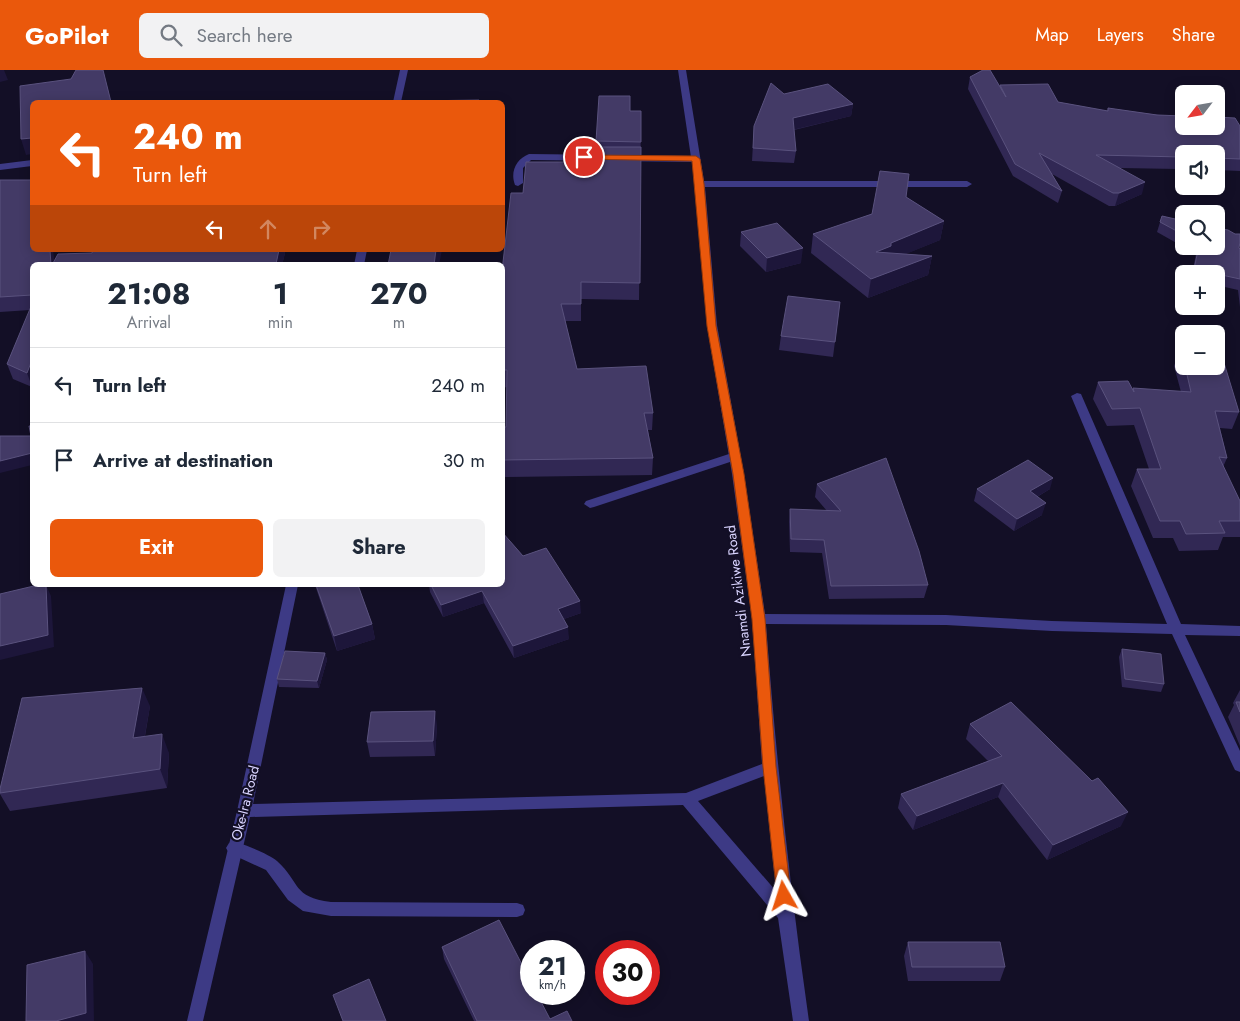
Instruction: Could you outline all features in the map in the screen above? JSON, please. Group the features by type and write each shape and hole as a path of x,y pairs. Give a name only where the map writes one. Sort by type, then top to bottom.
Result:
{"street":[{"path":"397,100 404,70"},
{"name":"Nnamdi Azikiwe Road","path":"682,70 700,184 712,326 735,456 758,619 770,767 786,915 802,1021"},
{"path":"518,183 517,168 521,161 528,157 696,159"},
{"path":"0,168 30,163"},
{"path":"700,184 967,184"},
{"path":"1077,396 1176,629 1240,766"},
{"path":"590,504 735,456"},
{"name":"Oke-Ira Road","path":"195,1021 244,811 292,587"},
{"path":"758,619 946,620 1052,626 1240,632"},
{"path":"244,811 687,799 770,767"},
{"path":"687,799 786,915"},
{"path":"234,848 271,865 294,895 309,906 331,909 517,910"}],"building":[{"path":"76,70 103,70 110,100 30,100 30,138 21,139 20,86 71,79"},
{"path":"983,70 990,70 1006,97 1000,85 1048,84 1058,102 1108,111 1108,108 1175,116 1175,135 1225,135 1225,117 1235,118 1240,126 1240,159 1225,158 1225,145 1175,145 1175,157 1096,155 1145,182 1119,193 1113,193 1039,153 1062,191 1015,164 970,77"},
{"path":"771,83 784,94 828,84 853,104 793,118 796,151 753,148 754,126"},
{"path":"599,96 630,96 630,111 641,111 641,142 596,141"},
{"path":"595,147 641,147 640,283 581,282 581,304 561,304 577,369 646,366 653,413 644,413 653,458 505,460 507,370 505,370 505,262 503,262 511,193 523,193 526,162 594,162"},
{"path":"880,171 909,174 906,197 944,221 891,243 891,246 876,252 932,256 871,279 813,234 872,214"},
{"path":"0,180 30,180 30,252 50,252 51,262 30,262 30,295 0,297"},
{"path":"1162,216 1175,219 1175,230 1160,222"},
{"path":"777,223 803,248 767,258 741,232"},
{"path":"1225,230 1240,234 1240,279 1225,276 1225,265 1195,265 1197,255 1225,255"},
{"path":"279,252 276,262 54,262 58,254"},
{"path":"391,252 436,252 434,262 389,262"},
{"path":"788,296 840,302 835,342 781,336"},
{"path":"30,309 30,365 27,373 7,364"},
{"path":"1225,366 1239,412 1215,411 1227,458 1219,457 1240,501 1240,521 1219,521 1225,533 1186,534 1180,521 1160,521 1137,469 1161,469 1140,408 1112,409 1098,382 1128,381 1134,392 1133,388 1191,392 1187,375 1225,375"},
{"path":"0,436 30,436 30,454 0,461"},
{"path":"886,458 919,551 928,585 831,586 824,540 791,539 790,509 841,511 817,484"},
{"path":"1028,460 1053,478 1030,491 1046,503 1017,519 977,489"},
{"path":"505,535 523,556 546,548 580,601 558,609 568,627 513,646 482,591 441,605 432,587 505,587"},
{"path":"30,587 46,587 48,635 0,646 0,594"},
{"path":"317,587 359,587 372,624 334,636"},
{"path":"1122,649 1161,654 1164,684 1125,679"},
{"path":"285,651 325,653 317,681 277,679"},
{"path":"142,688 133,738 162,734 160,769 0,793 22,698"},
{"path":"1011,702 1092,781 1098,778 1128,812 1053,845 1003,783 917,816 901,794 1002,756 970,724"},
{"path":"1236,702 1240,702 1240,712"},
{"path":"435,711 433,741 367,742 371,712"},
{"path":"499,920 520,961 520,1005 543,1005 550,1019 567,1011 572,1021 477,1021 442,947"},
{"path":"908,942 1000,942 1005,967 912,967"},
{"path":"85,951 86,1013 56,1021 26,1021 27,965"},
{"path":"369,979 386,1021 343,1021 333,995"}],"route":[{"path":"584,157 696,159 700,184 712,326 738,474 758,619 770,767 784,896"}]}
